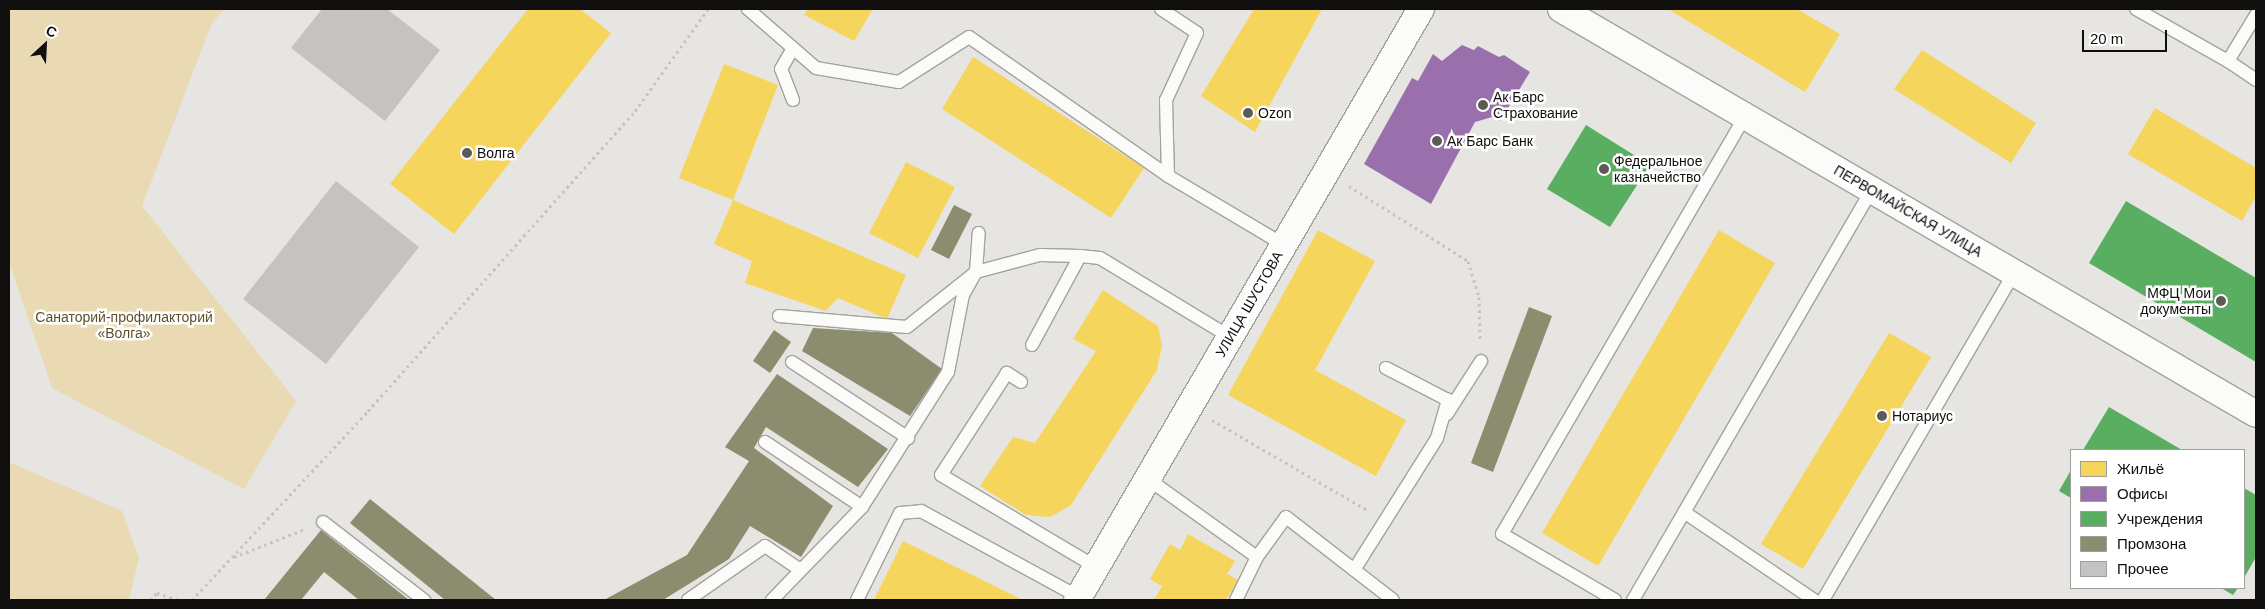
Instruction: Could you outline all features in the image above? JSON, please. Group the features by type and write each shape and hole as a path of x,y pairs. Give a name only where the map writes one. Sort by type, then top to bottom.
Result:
{"street":[{"name":"УЛИЦА ШУСТОВА","path":"1078,598 1421,9"},
{"name":"ПЕРВОМАЙСКАЯ УЛИЦА","path":"1576,12 1745,116 2256,414"}],"lane":[{"path":"748,9 816,68 899,82 968,37 1168,176 1284,245"},
{"path":"1161,9 1197,32 1166,100 1168,176"},
{"path":"2136,9 2228,61 2256,80"},
{"path":"2228,61 2256,14"},
{"path":"792,100 781,69 793,48"},
{"path":"1615,600 1502,534 1745,116"},
{"path":"1633,600 1872,190"},
{"path":"772,600 799,569 862,507 908,438 948,372 963,295 976,272 979,233"},
{"path":"779,316 907,327 976,272 1040,255 1080,256 1100,258 1230,336"},
{"path":"1032,344 1080,256"},
{"path":"1823,600 2014,273"},
{"path":"1441,422 1481,361"},
{"path":"792,362 908,438"},
{"path":"1354,570 1437,438 1448,400 1386,368"},
{"path":"1021,382 1008,373 941,475 1096,567"},
{"path":"765,442 862,507"},
{"path":"1148,479 1257,557"},
{"path":"857,600 900,514 921,511 1078,598"},
{"path":"1684,512 1814,600"},
{"path":"1236,600 1257,557 1286,517 1393,600"},
{"path":"323,522 424,600"},
{"path":"688,600 765,546 799,569"}],"path":[{"path":"192,600 635,112 708,9"},
{"path":"1326,172 1468,261 1479,297 1481,361"},
{"path":"1190,407 1385,520"},
{"path":"231,558 323,522"},
{"path":"150,600 157,593 179,600"}],"green space":[{"name":"Санаторий-профилакторий «Волга»","path":"9,9 224,9 211,25 142,206 296,401 244,489 52,388 9,262"},
{"path":"9,462 122,511 139,558 129,600 9,600"}],"building: Жильё":[{"path":"528,9 580,9 611,33 454,234 390,184"},
{"path":"808,9 873,9 854,41 804,15"},
{"path":"1254,9 1322,9 1255,132 1201,96"},
{"path":"1668,9 1797,9 1840,34 1805,92"},
{"path":"1922,50 2036,123 2011,163 1894,89"},
{"path":"973,57 1144,168 1111,218 942,109"},
{"path":"724,64 778,85 733,200 679,178"},
{"path":"2155,108 2256,168 2256,196 2242,221 2128,154"},
{"path":"906,162 955,187 918,258 869,233"},
{"path":"733,200 906,275 887,319 838,298 826,311 745,283 752,261 714,244"},
{"path":"1318,230 1375,261 1315,370 1406,420 1376,476 1228,395"},
{"path":"1719,230 1775,263 1598,566 1542,533"},
{"path":"1103,290 1158,326 1162,345 1157,370 1071,505 1050,517 1026,515 980,486 1013,437 1035,443 1096,351 1073,339"},
{"path":"1889,333 1931,357 1803,569 1761,544"},
{"path":"1188,534 1235,561 1227,574 1238,580 1226,600 1154,600 1162,586 1150,579 1170,544 1180,550"},
{"path":"903,541 1023,600 874,600"}],"building: Офисы":[{"path":"1462,45 1474,50 1478,46 1499,57 1504,55 1530,72 1500,121 1492,117 1475,122 1431,204 1364,164 1412,78 1418,81 1433,54 1442,61"}],"building: Учреждения":[{"path":"1586,125 1650,165 1610,227 1547,189"},
{"path":"2126,201 2256,278 2256,362 2089,263"},
{"path":"2109,407 2180,449 2084,449"},
{"path":"2070,472 2070,497 2059,491"},
{"path":"2245,489 2256,495 2256,557 2245,576"},
{"path":"2223,589 2237,589 2233,595"}],"building: Промзона":[{"path":"954,205 972,214 949,259 931,250"},
{"path":"1529,307 1552,316 1493,472 1471,463"},
{"path":"813,328 892,333 942,369 910,416 802,351"},
{"path":"774,330 791,342 770,373 753,361"},
{"path":"777,374 888,449 858,487 766,427 754,448 833,506 801,557 750,526 729,559 663,600 604,600 687,555 749,461 725,447"},
{"path":"370,499 496,600 445,600 350,523"},
{"path":"321,530 409,600 359,600 324,572 301,600 264,600"}],"building: Прочее":[{"path":"322,9 387,9 440,50 385,121 291,48"},
{"path":"336,181 419,247 326,364 243,299"}],"place":[{"name":"Ак Барс Страхование","path":"1483,105"},
{"name":"Ozon","path":"1248,113"},
{"name":"Ак Барс Банк","path":"1437,141"},
{"name":"Волга","path":"467,153"},
{"name":"Федеральное казначейство","path":"1604,169"},
{"name":"МФЦ Мои документы","path":"2221,301"},
{"name":"Нотариус","path":"1882,416"}]}
